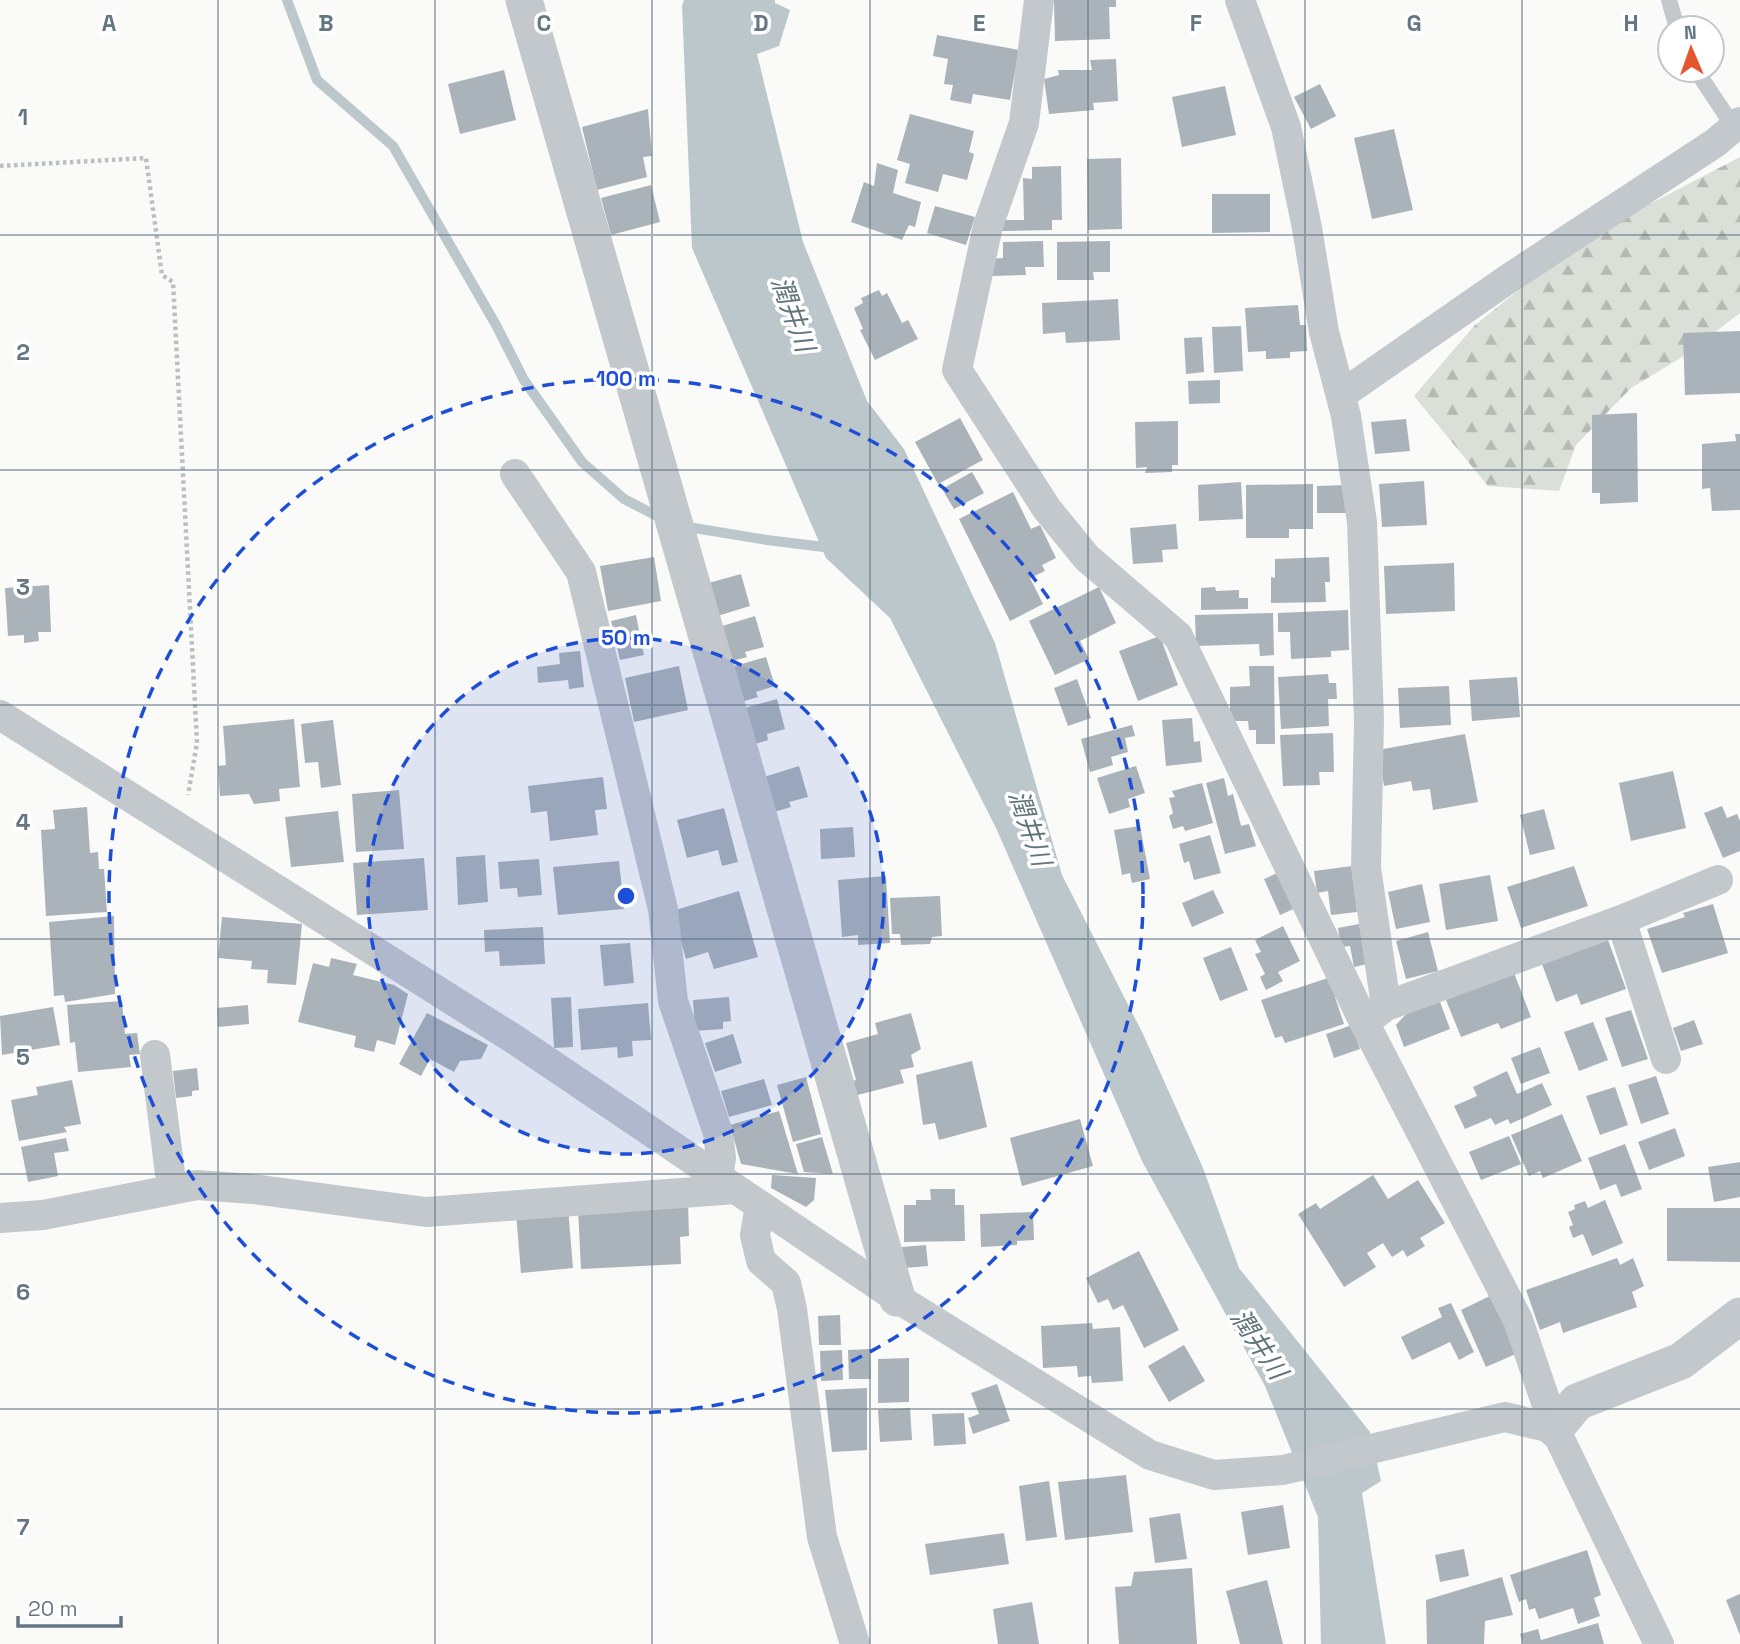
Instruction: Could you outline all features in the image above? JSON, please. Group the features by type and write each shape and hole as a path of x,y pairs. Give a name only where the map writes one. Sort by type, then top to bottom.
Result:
{"street":[{"path":"524,0 897,1298"},
{"path":"1039,0 1024,123 988,226 957,370 1048,509 1087,558 1178,636 1375,1014 1518,1320 1555,1429 1659,1644"},
{"path":"1240,0 1286,127 1307,228 1324,332 1340,395 1362,522 1369,720 1366,868 1375,1014"},
{"path":"1340,395 1508,279 1738,130"},
{"path":"515,474 581,572 663,909 673,1001 718,1133 721,1158 738,1190 755,1234 761,1261 786,1283 792,1309 822,1538 855,1644"},
{"path":"0,715 517,1041 897,1298 1150,1455 1213,1475 1283,1470 1505,1417 1555,1429"},
{"path":"1375,1014 1718,880"},
{"path":"1621,920 1666,1059"},
{"path":"155,1055 172,1189"},
{"path":"0,1218 43,1215 197,1185 253,1189 426,1212 738,1190"},
{"path":"1555,1429 1577,1402 1681,1361 1740,1316"}],"lane":[{"path":"1706,84 1738,130"}],"path":[{"path":"0,166 146,158 162,275 173,282 197,743 182,830"}],"green space":[{"path":"1740,157 1740,313 1684,356 1631,388 1576,445 1559,491 1488,486 1414,396 1474,326 1579,241"}],"water":[{"name":"潤井川","path":"684,0 775,0 775,3 790,10 779,46 757,54 803,242 867,401 904,449 995,643 1062,875 1143,1034 1203,1168 1239,1268 1370,1432 1381,1481 1362,1493 1386,1644 1321,1644 1318,1517 1265,1386 1142,1161 996,828 890,618 826,558 692,248 682,6"}],"building":[{"path":"1054,0 1116,0 1116,7 1109,7 1110,39 1055,41"},
{"path":"937,35 1019,50 1010,100 973,94 971,104 950,100 953,85 944,84 948,59 933,56"},
{"path":"1116,59 1118,101 1093,103 1094,110 1049,114 1044,79 1059,75 1058,70 1092,70 1090,60"},
{"path":"504,70 516,120 460,134 448,84"},
{"path":"1320,84 1336,116 1311,129 1294,97"},
{"path":"1225,86 1236,135 1182,147 1172,97"},
{"path":"648,109 652,156 643,157 647,177 597,190 582,127"},
{"path":"910,114 974,131 969,152 974,154 967,180 943,174 938,192 905,183 910,164 897,160"},
{"path":"1394,129 1413,210 1372,219 1354,138"},
{"path":"1121,158 1122,229 1088,230 1087,159"},
{"path":"877,163 898,170 893,193 921,202 915,227 909,225 902,240 851,222 864,182 874,186"},
{"path":"1061,166 1062,220 1052,220 1052,230 1002,231 1002,220 1024,220 1023,178 1032,179 1032,167"},
{"path":"651,185 660,222 611,235 601,198"},
{"path":"1212,194 1270,194 1270,232 1212,233"},
{"path":"935,206 975,217 966,245 927,233"},
{"path":"1043,241 1044,267 1025,267 1026,275 991,276 990,259 1003,258 1003,242"},
{"path":"1110,241 1110,272 1093,272 1094,280 1057,280 1057,242"},
{"path":"879,290 882,296 887,293 902,323 908,320 918,339 875,360 860,330 863,329 854,308 863,303 861,298"},
{"path":"1118,299 1120,340 1066,343 1065,332 1043,334 1042,303"},
{"path":"1298,305 1300,325 1306,325 1307,351 1290,352 1290,358 1266,359 1266,351 1248,352 1245,308"},
{"path":"1241,326 1243,371 1214,373 1212,327"},
{"path":"1740,331 1740,393 1685,395 1683,333"},
{"path":"1202,337 1204,372 1186,374 1184,338"},
{"path":"1220,380 1220,403 1189,404 1188,381"},
{"path":"1637,413 1638,502 1600,504 1600,493 1592,493 1592,415"},
{"path":"960,418 983,460 938,484 915,442"},
{"path":"1406,419 1410,451 1375,454 1371,422"},
{"path":"1178,421 1178,465 1172,465 1172,472 1145,473 1147,467 1136,468 1135,422"},
{"path":"1735,434 1740,434 1740,510 1712,511 1710,488 1702,489 1702,444 1736,441"},
{"path":"972,472 984,493 954,509 942,489"},
{"path":"1424,481 1427,525 1382,527 1379,484"},
{"path":"1241,482 1243,519 1199,521 1198,485"},
{"path":"1313,484 1313,529 1289,529 1289,538 1246,538 1246,485"},
{"path":"1346,485 1346,513 1317,513 1317,486"},
{"path":"1013,492 1031,529 1040,525 1056,558 1042,565 1045,571 1030,578 1043,604 1010,621 959,519"},
{"path":"1176,524 1178,549 1162,550 1163,562 1133,564 1130,528"},
{"path":"654,557 661,601 608,611 600,566"},
{"path":"1329,557 1330,582 1325,582 1326,602 1271,603 1271,577 1275,578 1275,559"},
{"path":"1454,563 1455,611 1386,614 1384,566"},
{"path":"741,574 750,606 714,617 705,584"},
{"path":"49,585 51,632 38,632 39,641 24,643 24,635 8,636 5,588"},
{"path":"1099,587 1116,623 1080,641 1089,659 1055,675 1029,621"},
{"path":"1215,587 1216,591 1239,590 1239,598 1248,598 1248,609 1201,610 1201,588"},
{"path":"1348,610 1349,650 1331,651 1331,657 1291,659 1290,632 1278,632 1278,613"},
{"path":"1273,613 1274,655 1260,656 1259,644 1196,646 1195,615"},
{"path":"636,615 644,655 620,660 611,621"},
{"path":"755,616 764,647 745,652 747,657 729,662 719,627"},
{"path":"1160,636 1178,685 1138,701 1119,651"},
{"path":"580,651 584,687 569,689 568,680 538,683 537,667 560,664 559,653"},
{"path":"766,657 775,686 756,692 758,697 741,702 731,667"},
{"path":"679,666 688,710 634,722 625,678"},
{"path":"1249,666 1274,666 1275,744 1256,744 1256,730 1249,730 1248,721 1230,721 1230,687 1250,686"},
{"path":"1328,674 1329,683 1336,683 1337,699 1328,699 1329,726 1281,729 1278,677"},
{"path":"1517,677 1520,717 1472,721 1469,680"},
{"path":"1077,679 1091,718 1068,726 1054,688"},
{"path":"1449,686 1451,725 1400,728 1398,688"},
{"path":"777,699 785,729 767,734 768,740 752,745 741,709"},
{"path":"1192,718 1194,742 1200,741 1202,762 1166,766 1162,720"},
{"path":"294,719 300,787 279,789 280,801 254,804 249,794 220,796 218,766 226,765 223,726"},
{"path":"333,720 341,785 321,788 318,762 305,763 301,724"},
{"path":"1132,725 1135,736 1125,738 1128,752 1111,757 1113,765 1090,772 1081,739"},
{"path":"1333,733 1334,772 1319,772 1320,785 1283,786 1280,735"},
{"path":"1465,734 1478,802 1433,810 1430,789 1413,791 1411,781 1384,786 1378,750"},
{"path":"799,766 808,797 789,802 791,807 774,812 764,777"},
{"path":"1136,766 1145,793 1128,799 1130,807 1109,814 1097,778"},
{"path":"1673,771 1686,828 1631,841 1619,783"},
{"path":"603,777 607,809 595,810 598,835 550,841 547,811 531,813 528,786"},
{"path":"1224,778 1228,796 1233,794 1241,826 1249,824 1256,846 1225,854 1206,783"},
{"path":"1202,783 1213,823 1185,831 1183,826 1173,829 1169,816 1173,813 1169,798 1175,797 1172,791"},
{"path":"399,790 404,849 356,852 352,794"},
{"path":"1722,806 1727,818 1737,814 1740,821 1740,851 1723,858 1704,813"},
{"path":"87,807 90,853 98,852 99,869 104,869 107,912 46,916 41,830 55,829 53,810"},
{"path":"724,808 738,862 722,866 718,850 687,858 677,820"},
{"path":"1544,809 1555,849 1530,855 1520,815"},
{"path":"338,811 344,862 291,867 285,817"},
{"path":"1140,826 1150,879 1132,883 1130,873 1122,875 1114,830"},
{"path":"853,827 855,857 821,859 820,829"},
{"path":"1210,835 1221,873 1194,880 1189,861 1184,863 1179,844"},
{"path":"485,855 488,902 458,905 456,857"},
{"path":"424,858 428,910 357,915 353,863"},
{"path":"539,859 542,895 518,897 517,888 500,889 498,862"},
{"path":"619,861 624,909 558,915 553,867"},
{"path":"1352,866 1357,912 1331,915 1328,891 1317,893 1314,871"},
{"path":"1574,866 1588,906 1521,928 1507,887"},
{"path":"1284,870 1300,906 1280,915 1264,879"},
{"path":"1490,875 1498,921 1446,930 1439,884"},
{"path":"886,876 890,943 858,945 858,935 842,937 838,880"},
{"path":"1422,884 1430,922 1396,929 1388,892"},
{"path":"1213,890 1224,913 1192,927 1182,903"},
{"path":"739,891 758,957 714,969 708,952 686,959 672,911"},
{"path":"940,896 942,936 932,937 930,944 901,945 900,934 892,934 890,898"},
{"path":"1713,904 1728,953 1662,973 1647,929 1685,917 1683,913"},
{"path":"114,916 115,994 65,1002 64,995 54,996 49,922"},
{"path":"222,917 302,924 296,985 267,983 268,970 251,969 252,961 218,958"},
{"path":"1359,924 1367,964 1354,967 1350,946 1341,947 1338,928"},
{"path":"1283,926 1300,961 1278,972 1283,981 1266,990 1260,977 1265,974 1255,954 1261,952 1255,940"},
{"path":"543,927 545,964 500,966 499,951 485,952 484,930"},
{"path":"1428,932 1438,971 1406,979 1396,941"},
{"path":"1608,940 1626,989 1581,1005 1577,994 1556,1002 1542,964"},
{"path":"630,943 634,983 604,986 600,945"},
{"path":"1231,947 1248,990 1220,1001 1203,958"},
{"path":"331,958 357,964 353,975 394,985 408,994 395,1045 377,1040 374,1052 354,1047 356,1036 298,1022 313,963 329,967"},
{"path":"1514,973 1531,1017 1501,1029 1498,1023 1461,1037 1446,1000"},
{"path":"1334,976 1340,995 1335,997 1344,1024 1285,1043 1282,1036 1275,1038 1261,1000"},
{"path":"571,997 573,1047 554,1048 551,998"},
{"path":"729,997 731,1021 723,1022 723,1029 695,1031 693,1000"},
{"path":"122,1001 125,1034 137,1033 140,1054 129,1055 131,1067 78,1072 75,1042 70,1043 67,1005"},
{"path":"1440,1002 1450,1029 1404,1047 1396,1025 1408,1012"},
{"path":"648,1003 651,1040 632,1041 633,1056 618,1058 617,1047 581,1050 578,1009"},
{"path":"248,1005 249,1024 218,1027 217,1008"},
{"path":"53,1007 60,1045 2,1055 0,1016"},
{"path":"1631,1010 1648,1059 1622,1067 1605,1018"},
{"path":"427,1013 488,1045 481,1059 460,1061 454,1072 430,1059 421,1076 399,1064"},
{"path":"911,1013 921,1049 911,1055 914,1067 900,1070 904,1083 850,1097 846,1083 856,1080 846,1043 878,1034 875,1023"},
{"path":"1694,1020 1703,1044 1681,1051 1673,1028"},
{"path":"1593,1022 1608,1060 1579,1071 1564,1032"},
{"path":"1352,1025 1360,1049 1334,1058 1326,1034"},
{"path":"733,1034 742,1063 715,1072 705,1043"},
{"path":"1540,1047 1550,1073 1521,1084 1511,1058"},
{"path":"972,1061 987,1127 939,1140 935,1123 923,1125 916,1075"},
{"path":"197,1068 199,1090 192,1091 192,1096 176,1098 173,1071"},
{"path":"1507,1071 1517,1094 1542,1083 1552,1105 1510,1124 1508,1119 1495,1125 1491,1118 1465,1129 1454,1106 1477,1096 1473,1087"},
{"path":"1656,1076 1669,1114 1641,1124 1628,1085"},
{"path":"806,1077 821,1134 793,1142 777,1085"},
{"path":"764,1079 772,1105 729,1117 721,1091"},
{"path":"72,1080 81,1124 64,1127 67,1132 19,1141 11,1100 38,1095 36,1087"},
{"path":"1615,1087 1628,1125 1600,1135 1586,1096"},
{"path":"779,1111 798,1174 741,1164 730,1125"},
{"path":"1562,1114 1582,1161 1543,1178 1540,1171 1529,1176 1511,1135"},
{"path":"1080,1119 1093,1166 1022,1186 1010,1138"},
{"path":"1675,1128 1685,1156 1649,1170 1638,1142"},
{"path":"1509,1136 1521,1164 1481,1180 1469,1152"},
{"path":"822,1137 833,1174 804,1172 796,1144"},
{"path":"66,1138 69,1151 54,1153 58,1176 28,1182 21,1147"},
{"path":"1625,1144 1642,1189 1621,1197 1616,1184 1600,1190 1588,1158"},
{"path":"1740,1162 1740,1197 1714,1202 1708,1167"},
{"path":"772,1175 816,1178 814,1200 806,1207 771,1188"},
{"path":"1373,1175 1388,1199 1418,1180 1445,1223 1420,1238 1425,1246 1407,1257 1403,1250 1392,1257 1383,1243 1367,1253 1376,1267 1344,1287 1298,1214 1316,1203 1320,1209"},
{"path":"930,1189 955,1189 955,1205 964,1205 965,1241 904,1242 904,1205 916,1205 916,1200 931,1200"},
{"path":"1605,1200 1623,1243 1592,1256 1583,1234 1573,1238 1569,1227 1573,1225 1568,1212 1575,1209 1574,1205 1585,1201 1588,1208"},
{"path":"688,1203 689,1236 680,1237 681,1264 581,1269 578,1209"},
{"path":"568,1208 573,1268 521,1273 516,1213"},
{"path":"1667,1208 1740,1208 1740,1262 1667,1261"},
{"path":"1033,1212 1034,1240 1017,1241 1017,1245 981,1247 980,1214"},
{"path":"926,1245 928,1266 904,1268 902,1247"},
{"path":"1139,1251 1179,1330 1144,1348 1123,1305 1113,1310 1108,1299 1098,1303 1086,1278"},
{"path":"1617,1258 1620,1265 1633,1258 1644,1286 1632,1292 1637,1307 1563,1333 1560,1322 1540,1330 1526,1290"},
{"path":"1492,1295 1518,1353 1486,1367 1461,1310"},
{"path":"1451,1303 1474,1352 1459,1360 1450,1342 1412,1360 1401,1337 1442,1317 1438,1308"},
{"path":"840,1315 841,1345 819,1345 818,1316"},
{"path":"1092,1323 1093,1329 1120,1327 1123,1381 1092,1383 1091,1376 1078,1377 1077,1366 1043,1368 1041,1326"},
{"path":"1184,1345 1205,1381 1169,1402 1148,1366"},
{"path":"870,1349 871,1379 849,1379 848,1350"},
{"path":"842,1350 843,1380 821,1381 820,1351"},
{"path":"909,1358 909,1402 878,1403 878,1359"},
{"path":"997,1384 1010,1421 973,1434 968,1418 979,1414 971,1393"},
{"path":"867,1388 867,1450 832,1452 825,1390"},
{"path":"910,1408 912,1440 880,1442 878,1410"},
{"path":"964,1413 966,1444 934,1446 932,1414"},
{"path":"1126,1475 1133,1532 1065,1540 1058,1482"},
{"path":"1049,1481 1057,1537 1026,1541 1019,1486"},
{"path":"1283,1505 1290,1548 1248,1555 1241,1512"},
{"path":"1180,1513 1187,1559 1155,1563 1149,1518"},
{"path":"1004,1533 1009,1564 930,1575 925,1544"},
{"path":"1464,1549 1469,1576 1440,1582 1435,1555"},
{"path":"1587,1550 1601,1595 1594,1598 1600,1616 1578,1624 1573,1608 1539,1619 1535,1608 1529,1610 1526,1599 1519,1602 1510,1575"},
{"path":"1192,1568 1197,1644 1119,1644 1115,1587 1131,1586 1134,1572"},
{"path":"1502,1577 1513,1615 1485,1621 1484,1644 1427,1644 1426,1600"},
{"path":"1267,1580 1283,1644 1240,1644 1226,1591"},
{"path":"1740,1594 1740,1635 1726,1600"},
{"path":"1032,1602 1039,1644 998,1644 993,1609"},
{"path":"1598,1623 1604,1644 1523,1644 1520,1634 1538,1629 1541,1640"}],"waterway":[{"path":"287,0 317,80 393,146 496,325 524,380 582,462 624,499 663,519"},
{"path":"682,526 832,548"}]}
